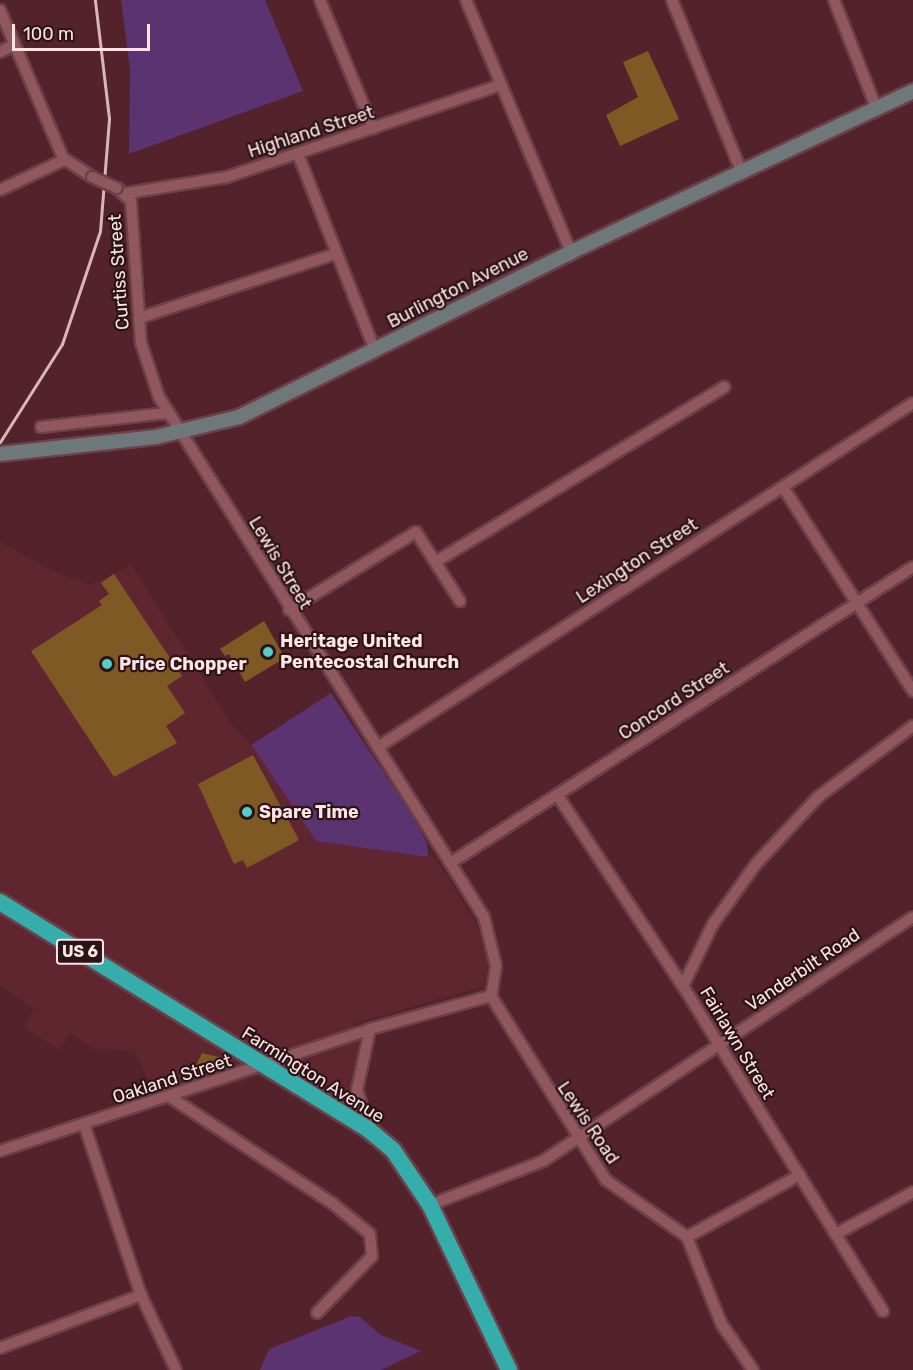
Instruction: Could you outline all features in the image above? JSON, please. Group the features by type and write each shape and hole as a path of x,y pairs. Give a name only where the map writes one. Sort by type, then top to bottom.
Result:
{"highway":[{"name":"Farmington Avenue","path":"0,902 369,1130 403,1161 430,1205 509,1370"}],"main road":[{"name":"Burlington Avenue","path":"0,454 178,433 253,411 571,252 913,91"}],"street":[{"path":"320,0 373,128"},
{"path":"466,0 571,252"},
{"path":"672,0 741,171"},
{"path":"834,0 876,108"},
{"path":"0,10 64,160 0,190"},
{"path":"0,52 14,45"},
{"name":"Highland Street","path":"128,194 144,187 214,180 501,85"},
{"path":"298,154 335,254 375,350"},
{"name":"Curtiss Street","path":"64,160 92,177 128,194 145,362 167,414 178,433"},
{"path":"139,318 335,254"},
{"path":"437,561 724,387"},
{"name":"Lexington Street","path":"378,747 913,403"},
{"path":"40,427 167,414"},
{"name":"Lewis Street","path":"178,433 452,862"},
{"path":"783,487 913,691"},
{"path":"289,610 416,532 437,561 460,601"},
{"name":"Concord Street","path":"452,862 913,567"},
{"path":"683,986 713,924 756,864 818,797 913,726"},
{"name":"Fairlawn Street","path":"558,796 683,986 718,1047 883,1311"},
{"path":"452,862 491,936 496,966 491,996"},
{"name":"Vanderbilt Road","path":"430,1205 510,1178 718,1047 913,916"},
{"name":"Oakland Street","path":"2,1147 170,1097 370,1029 491,996"},
{"name":"Lewis Road","path":"491,996 576,1138 606,1180 687,1237"},
{"path":"369,1130 357,1090 370,1029"},
{"path":"170,1097 361,1225 374,1242 368,1262 317,1313"},
{"path":"84,1124 141,1294 176,1370"},
{"path":"753,1370 721,1323 687,1237 800,1175"},
{"path":"836,1234 913,1192"},
{"path":"0,1348 141,1294"}],"shaded area":[{"path":"121,0 265,0 303,91 129,154 130,70"},
{"path":"0,542 60,574 91,585 131,564 233,727 251,745 316,841 435,857 476,923 489,963 484,986 354,1024 360,1043 352,1082 357,1133 263,1075 161,1107 134,1050 94,1049 70,1034 59,1050 24,1028 34,1009 0,985"},
{"path":"331,693 410,812 427,843 428,857 316,841 251,745"},
{"path":"351,1316 360,1317 381,1335 421,1351 381,1370 260,1370 269,1349"}],"building":[{"path":"648,51 679,119 620,146 606,115 638,97 623,62"},
{"name":"Price Chopper","path":"114,574 182,676 167,686 185,713 166,726 177,743 114,777 31,651 102,605 99,601 109,594 101,583"},
{"name":"Heritage United Pentecostal Church","path":"264,621 285,658 245,682 229,654 225,656 220,649"},
{"name":"Spare Time","path":"253,755 299,840 247,868 243,860 234,864 198,784"},
{"path":"202,1053 223,1058 221,1068 191,1076"}],"railway":[{"path":"0,442 62,344 100,231 109,118 95,0"}],"place":[{"name":"Heritage United Pentecostal Church","path":"268,652"},
{"name":"Price Chopper","path":"107,664"},
{"name":"Spare Time","path":"247,812"}]}
